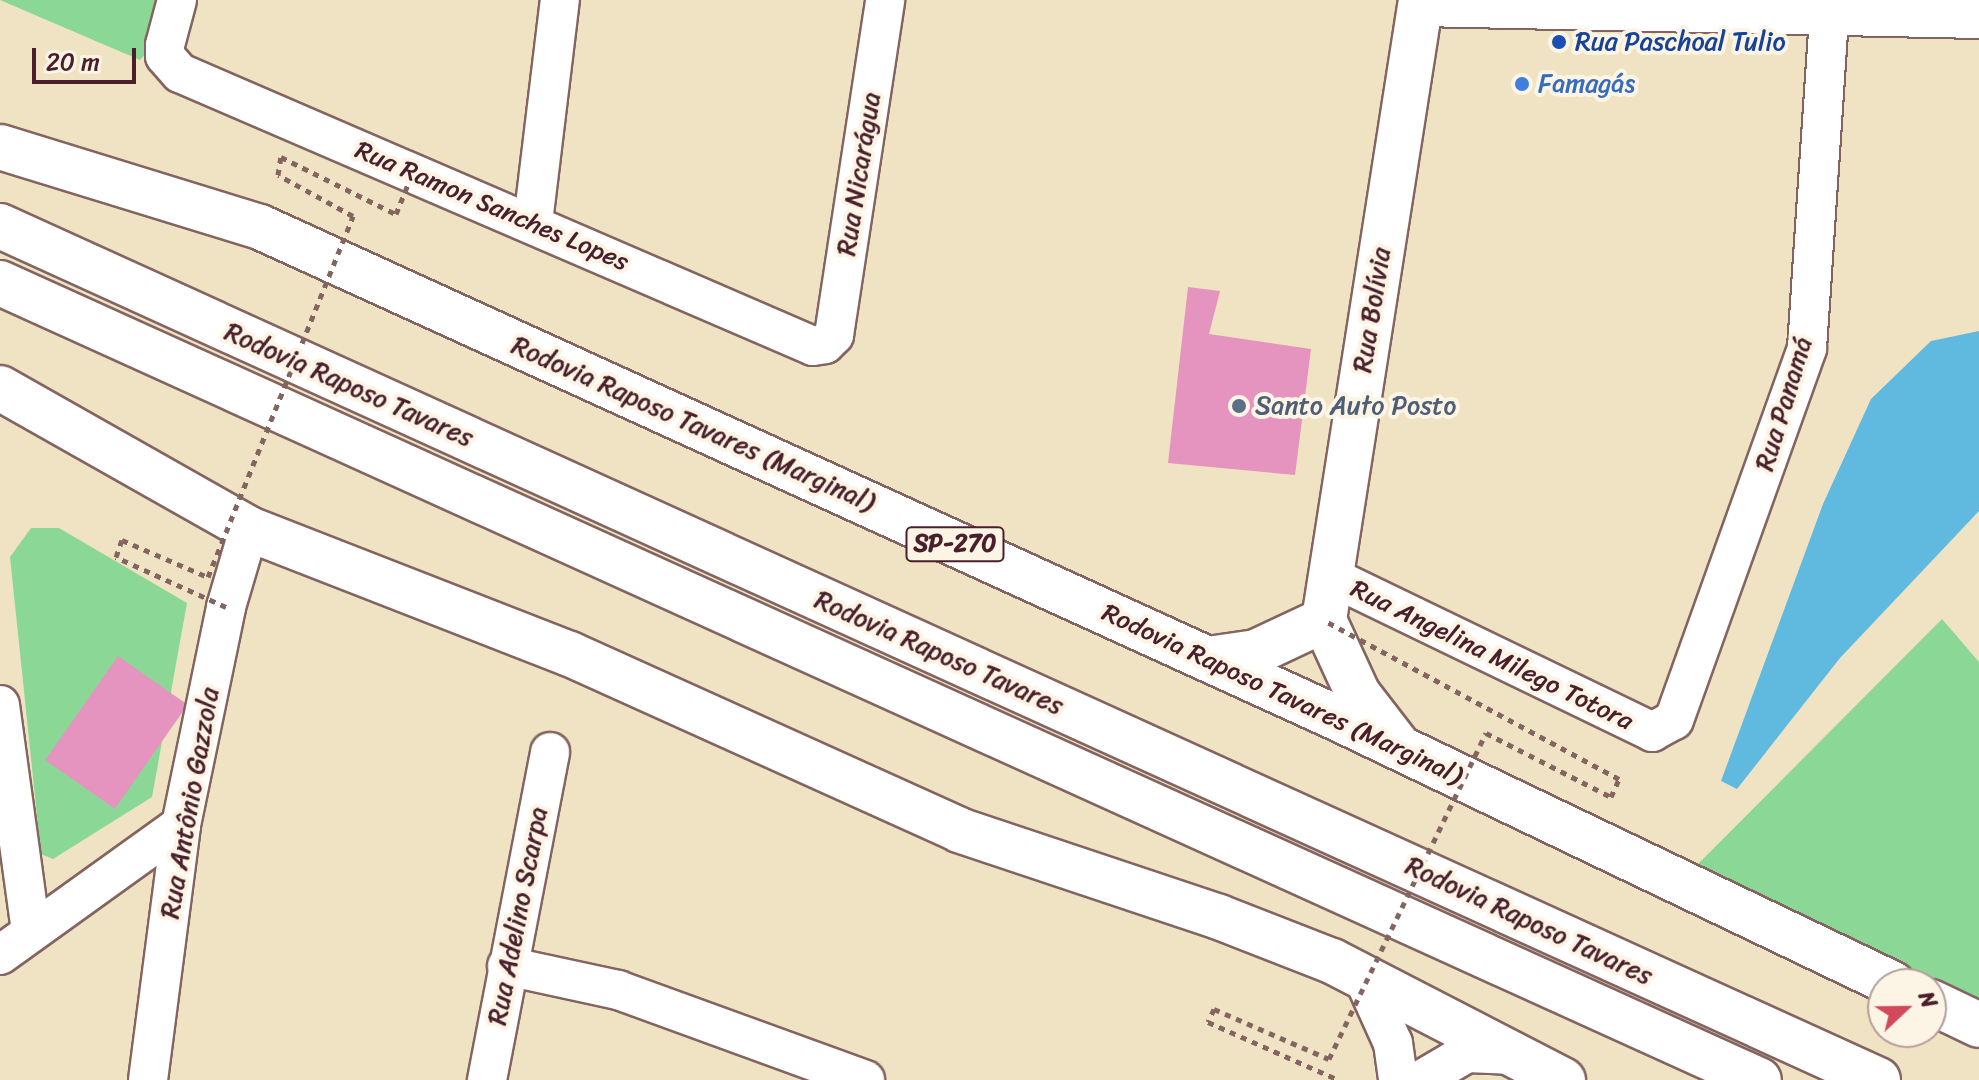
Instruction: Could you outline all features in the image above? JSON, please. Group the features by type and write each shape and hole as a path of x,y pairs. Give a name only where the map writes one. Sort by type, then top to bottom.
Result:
{"main road":[{"name":"Rua Bolívia","path":"1324,620 1420,4"},
{"name":"Rodovia Raposo Tavares (Marginal)","path":"0,147 260,227 1399,747 1867,972"},
{"name":"Rodovia Raposo Tavares","path":"0,226 1878,1080"},
{"name":"Rodovia Raposo Tavares","path":"0,283 1759,1080"},
{"path":"0,388 249,529 570,654 959,830 1219,917 1363,977 1563,1080"},
{"path":"1208,659 1256,652 1324,620 1358,694 1399,747"},
{"path":"1947,1010 1979,1025"}],"street":[{"name":"Rua Ramon Sanches Lopes","path":"177,0 165,56 180,73 533,222 813,346 825,344"},
{"path":"533,222 560,0"},
{"name":"Rua Nicarágua","path":"825,344 834,335 885,0"},
{"path":"1420,4 1830,10 1979,19"},
{"name":"Rua Panamá","path":"1652,732 1674,720 1807,348 1830,10"},
{"name":"Rua Antônio Gazzola","path":"148,1080 181,825 226,607 249,529"},
{"name":"Rua Angelina Milego Totora","path":"1332,577 1652,732"},
{"path":"0,705 31,932"},
{"name":"Rua Adelino Scarpa","path":"487,1080 550,752"},
{"path":"0,955 181,825"},
{"path":"507,966 618,990 865,1080"},
{"path":"1363,977 1393,1043 1398,1080"},
{"path":"1421,1080 1467,1053 1517,1056"}],"path":[{"path":"226,607 116,557 122,540 208,577 353,216 278,175 281,157 396,214 413,172"},
{"path":"1324,620 1619,779 1611,797 1486,733 1329,1059 1214,1009 1208,1022 1339,1080"}],"green space":[{"path":"0,0 170,0 160,38 140,60"},
{"path":"31,528 59,528 187,603 152,797 53,859 41,854 10,557"},
{"path":"1942,619 1979,662 1979,1014 1947,994 1947,968 1885,968 1690,872"}],"water":[{"path":"1979,331 1979,511 1840,658 1737,789 1721,781 1823,504 1871,399 1931,341"}],"building":[{"name":"Santo Auto Posto","path":"1188,287 1220,291 1209,334 1311,349 1295,475 1168,463"},
{"path":"118,656 188,705 115,809 45,760"}],"place":[{"name":"Rua Paschoal Tulio","path":"1559,42"},
{"name":"Famagás","path":"1522,84"},
{"name":"Santo Auto Posto","path":"1239,406"}]}
